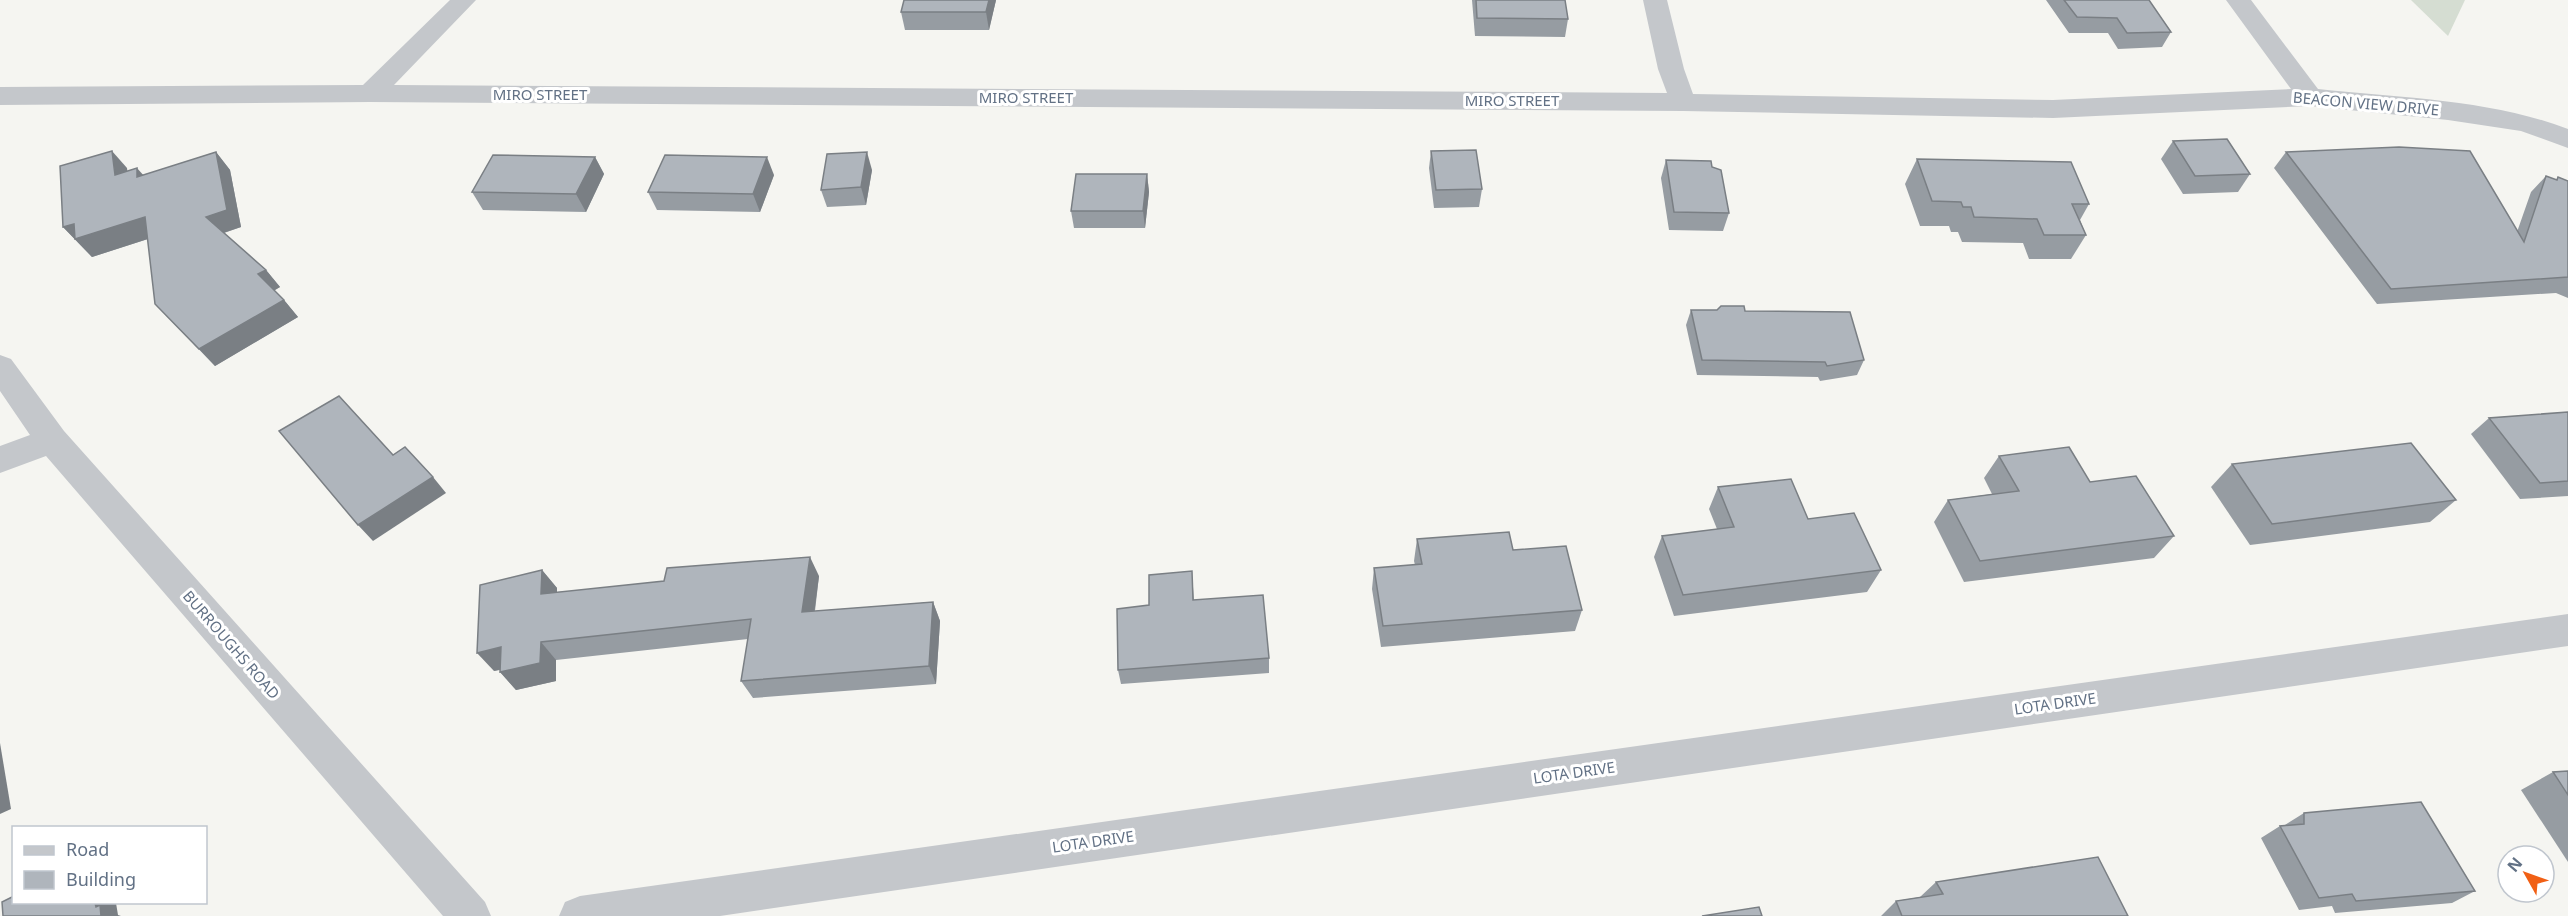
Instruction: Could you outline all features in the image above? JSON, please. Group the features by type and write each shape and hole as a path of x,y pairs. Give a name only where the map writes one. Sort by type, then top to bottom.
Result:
{"street":[{"path":"369,93 464,0"},
{"path":"1655,0 1671,69 1683,102"},
{"path":"2238,0 2310,97"},
{"name":"MIRO STREET","path":"0,96 369,93 1683,102 2053,108"},
{"name":"BEACON VIEW DRIVE","path":"2053,108 2310,97 2448,111 2526,123 2568,139"},
{"name":"BURROUGHS ROAD","path":"0,367 52,440 470,916"},
{"path":"0,460 52,440"},
{"name":"LOTA DRIVE","path":"580,916 2568,630"}],"shaded area":[{"path":"2411,0 2465,0 2448,36"}],"building":[{"path":"904,0 989,0 986,12 901,12"},
{"path":"1476,0 1565,0 1568,19 1477,18"},
{"path":"2064,0 2149,0 2171,32 2127,33 2117,18 2077,17"},
{"path":"2227,139 2250,174 2195,176 2173,141"},
{"path":"2399,147 2470,151 2524,242 2546,176 2568,181 2568,277 2391,289 2286,152"},
{"path":"1476,150 1482,189 1436,190 1431,151"},
{"path":"112,151 115,175 137,168 137,177 216,152 227,210 206,217 266,270 258,274 284,300 199,349 155,304 145,217 75,239 74,224 63,227 60,166"},
{"path":"867,152 861,187 821,190 827,154"},
{"path":"493,155 595,157 576,194 472,192"},
{"path":"665,155 767,157 753,194 648,192"},
{"path":"1917,159 2071,162 2089,204 2072,204 2086,235 2044,235 2037,219 1974,217 1971,207 1963,207 1961,202 1932,201"},
{"path":"1666,160 1711,161 1712,167 1721,170 1729,213 1674,212"},
{"path":"1076,174 1147,174 1143,211 1071,211"},
{"path":"1721,306 1744,306 1745,311 1850,312 1864,360 1827,366 1825,362 1702,360 1691,310 1717,310"},
{"path":"339,396 393,455 405,447 433,477 358,525 279,431"},
{"path":"2568,412 2568,481 2540,483 2489,418"},
{"path":"2411,443 2456,500 2272,524 2232,464"},
{"path":"2069,447 2090,482 2136,476 2174,536 1980,561 1948,500 2019,491 1999,456"},
{"path":"1791,479 1808,519 1854,513 1881,570 1683,595 1662,536 1734,527 1718,487"},
{"path":"1509,532 1513,550 1566,546 1582,610 1383,626 1374,568 1422,564 1417,539"},
{"path":"810,557 802,612 933,602 929,666 741,681 751,619 541,642 540,663 500,672 501,647 477,653 480,585 542,570 541,594 664,581 667,568"},
{"path":"1192,571 1193,600 1263,595 1269,658 1118,670 1117,609 1149,605 1149,575"},
{"path":"2568,771 2568,795 2553,772"},
{"path":"2421,802 2475,891 2356,901 2352,894 2319,898 2280,826 2304,824 2304,813"},
{"path":"2098,857 2128,916 1902,916 1896,901 1943,894 1936,882"},
{"path":"12,897 12,904 95,904 96,907 100,905 101,916 3,916 2,902"},
{"path":"1759,907 1762,916 1702,916"}]}
